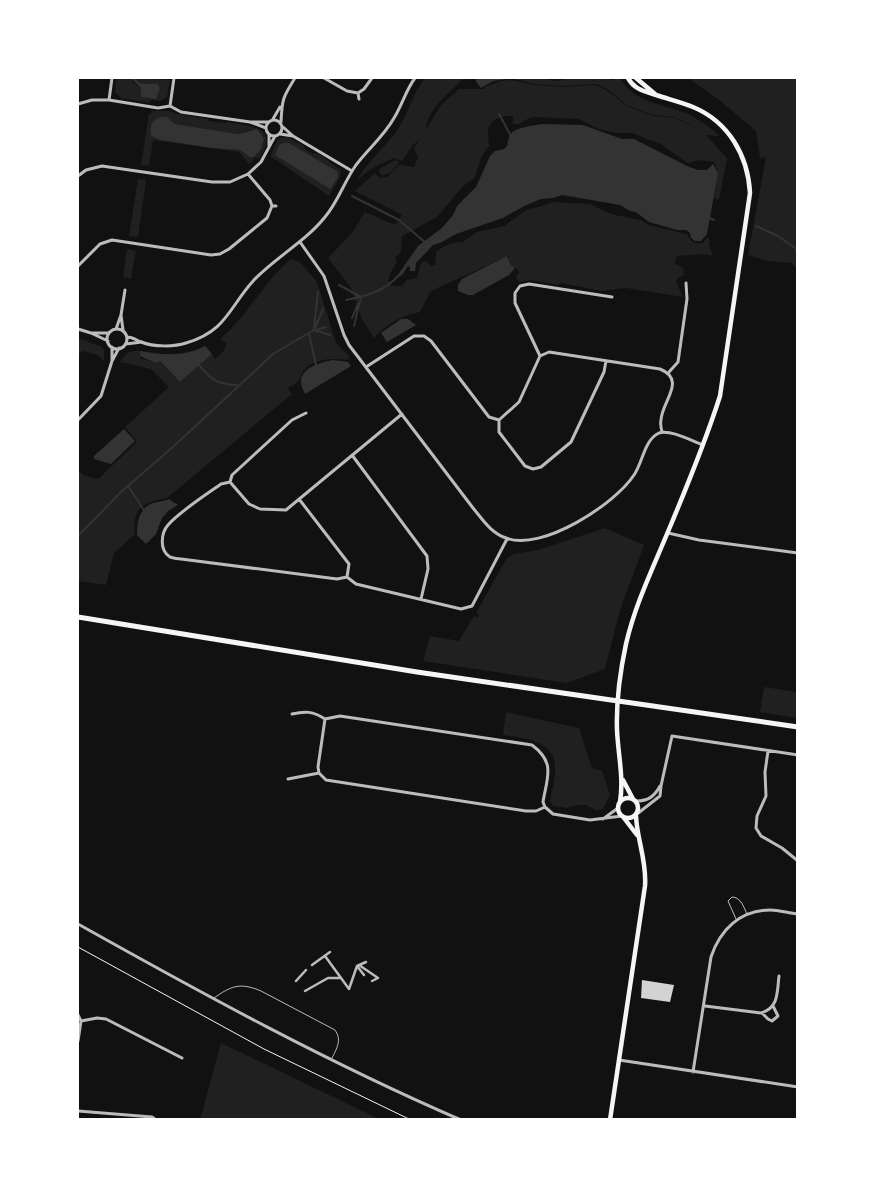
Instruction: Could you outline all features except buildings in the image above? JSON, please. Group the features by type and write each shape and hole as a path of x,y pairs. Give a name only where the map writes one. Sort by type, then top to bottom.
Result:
{"highway":[{"path":"78,616 427,673 798,727"}],"main road":[{"path":"628,78 637,88 692,107 716,121 727,132 739,150 749,178 750,194 749,211 719,398 703,445 668,534 637,606 621,668 617,716 622,777 618,808 638,839"},
{"path":"636,78 656,95"},
{"path":"610,1120 645,886 646,868 638,839 637,815 639,807 627,791 622,777"},
{"path":"620,802 626,798 634,800"},
{"path":"623,817 630,819 637,815"}],"street":[{"path":"109,100 112,78"},
{"path":"170,106 174,78"},
{"path":"78,104 92,100 109,100 158,108 170,106 181,112 250,122 268,122 273,119 285,93 295,78"},
{"path":"324,78 347,91 358,93 364,90 372,78"},
{"path":"127,337 142,342 163,345 181,344 207,334 227,317 248,286 263,271 318,226 329,212 352,171 389,126 415,78"},
{"path":"358,93 359,99"},
{"path":"280,107 280,122 293,136 352,171"},
{"path":"273,119 280,122"},
{"path":"250,122 266,128"},
{"path":"268,122 266,128 269,147"},
{"path":"280,134 283,127"},
{"path":"268,134 293,136"},
{"path":"78,176 86,170 102,166 218,183 237,180 248,174 261,162 275,136"},
{"path":"78,266 100,244 112,240 211,255 220,254 267,218 274,206 248,174"},
{"path":"300,242 322,272 349,345 492,531 507,539 534,540 574,525 596,510 624,488 635,474 648,443 653,437 662,432 671,433 703,445"},
{"path":"669,372 678,362 687,299 686,283"},
{"path":"540,356 515,303 515,293 520,286 529,284 612,297"},
{"path":"125,290 122,315 123,330 127,337 126,344"},
{"path":"116,329 118,320 122,315"},
{"path":"78,329 108,341 112,347 112,361"},
{"path":"91,333 109,333 116,329 123,330"},
{"path":"108,341 109,333"},
{"path":"366,367 414,336 424,336 431,341 489,417 499,420"},
{"path":"78,420 101,396 112,361 119,348 126,344 142,342"},
{"path":"112,347 119,348"},
{"path":"606,361 604,372 571,442 541,467 533,469 525,466 499,432 499,420 520,402 540,356 549,352 660,369 669,372 673,380 671,394 661,420 662,432"},
{"path":"230,482 232,475 292,420 306,413"},
{"path":"230,482 249,504 260,509 286,510 402,414"},
{"path":"352,455 427,556 428,569 421,599"},
{"path":"230,482 221,484 168,524 162,543 163,548 170,557 337,579 347,577 356,584 461,609 472,606 507,539"},
{"path":"299,499 349,564 347,577"},
{"path":"668,534 798,553"},
{"path":"292,714 304,711 316,713 325,719 340,716 532,745 542,752 549,765 543,802 545,807 553,814 590,820 623,817"},
{"path":"325,719 318,767 319,773 326,780 526,811 536,811 545,807"},
{"path":"637,815 658,799 672,736 798,756"},
{"path":"768,752 765,772 766,796 756,816 756,828 761,836 782,848 798,861"},
{"path":"288,779 319,773"},
{"path":"634,800 643,801 654,796 661,786"},
{"path":"603,820 618,808"},
{"path":"694,1072 711,956 724,932 736,920 747,914 770,910 798,914"},
{"path":"78,924 213,999 332,1059 461,1120"},
{"path":"312,965 330,952"},
{"path":"324,956 349,990 358,965 366,962"},
{"path":"358,965 364,975"},
{"path":"358,965 378,978 372,981"},
{"path":"296,981 306,970"},
{"path":"705,1006 762,1013 769,1011 773,1006 779,976"},
{"path":"304,991 328,978 341,978"},
{"path":"762,1013 768,1019 776,1020 778,1016 773,1006"},
{"path":"78,1015 81,1021 78,1041"},
{"path":"81,1021 97,1018 106,1019 182,1058"},
{"path":"619,1060 798,1087"},
{"path":"78,1112 152,1117 156,1120"}],"lane":[{"path":"736,920 728,901 732,897 739,900 747,914"},
{"path":"213,999 224,991 236,986 252,987 261,991 336,1030 339,1044 332,1059"}],"path":[{"path":"78,947 264,1048 410,1120"}],"shaded area":[{"path":"116,78 131,78 141,88 141,97 156,97 160,88 158,84 142,83 135,78 170,80 167,97 160,101 151,100 150,103 121,98 115,92"},
{"path":"131,78 135,78 142,83 158,84 160,88 156,99 141,97 141,88"},
{"path":"425,78 464,78 435,107 426,129 441,105 459,89 484,89 501,81 511,80 534,85 564,87 596,85 608,91 628,107 652,116 674,118 701,130 674,117 652,115 628,106 609,90 597,84 564,86 534,84 514,79 538,78 557,81 572,78 604,78 612,80 620,78 633,93 641,98 688,114 709,127 720,136 706,135 727,158 719,200 714,198 718,172 714,162 700,160 688,163 659,143 633,133 616,133 599,129 578,119 536,117 529,118 519,124 514,124 512,123 514,118 512,116 496,119 490,125 488,135 489,146 482,155 474,179 465,184 437,217 402,236 401,252 395,258 397,263 389,277 390,285 402,286 407,280 417,278 421,263 426,261 431,266 435,265 436,252 443,247 452,243 463,242 477,232 504,226 526,210 552,202 591,204 615,215 641,220 648,225 687,234 695,242 703,243 707,237 710,240 709,245 713,256 704,254 677,256 674,263 683,268 684,275 679,277 676,282 683,297 626,288 601,291 561,283 558,285 530,280 519,282 516,277 519,273 518,270 511,265 508,256 433,290 420,312 394,321 374,338 362,319 351,288 328,258 352,233 365,212 395,225 402,215 355,191 375,173 380,178 387,177 399,165 414,167 418,157 414,148 420,139 413,145 402,161 394,158 372,168 357,180 365,167 396,132"},
{"path":"476,78 514,78 493,81 481,88 476,82"},
{"path":"688,78 797,78 797,268 791,263 768,261 748,255 766,157 760,158 756,131 718,99"},
{"path":"152,111 169,111 208,119 209,121 253,127 264,134 266,140 265,148 259,159 256,157 249,164 239,152 153,140 149,166 141,165 149,114","holes":["172,121 175,124 238,134 253,129 240,150 211,148 161,140"]},
{"path":"161,117 167,117 175,124 238,134 257,129 264,139 261,149 254,157 250,157 240,150 211,148 161,140 151,136 151,126 153,122"},
{"path":"542,124 583,125 622,139 634,139 698,170 707,170 713,164 718,173 707,234 701,241 695,241 686,230 677,230 649,222 636,212 620,205 562,195 541,199 503,218 456,234 433,245 416,263 415,271 410,271 408,266 402,275 398,277 418,246 442,228 453,215 457,206 476,187 490,156 495,151 504,149 507,146 512,132 524,127"},
{"path":"287,137 304,146 305,149 313,154 317,153 341,170 340,177 329,196 270,156 278,139","holes":["289,143 337,171 275,155 279,145"]},
{"path":"289,143 337,171 338,177 330,189 275,155 279,145"},
{"path":"396,160 400,162 391,172 382,176 379,172 380,168"},
{"path":"138,179 146,180 138,237 129,236"},
{"path":"127,249 136,251 131,279 123,277"},
{"path":"507,256 511,265 515,268 509,275 473,295 458,291 458,285 462,279"},
{"path":"291,259 300,262 317,282 336,343 350,357 348,360 318,361 307,367 299,380 288,388 292,394 167,498 151,502 141,508 135,518 135,534 114,553 106,585 78,581 78,473 80,472 85,476 98,479 137,442 125,427 169,387 151,369 120,362 128,353 140,351 140,358 156,363 160,361 180,382 212,354 215,359 223,352 227,344 220,339 239,320 272,278"},
{"path":"401,319 408,319 416,325 387,342 381,333"},
{"path":"78,338 102,347 104,361 98,355 83,351 78,355"},
{"path":"205,346 212,354 180,382 160,361 156,363 140,356 140,351 173,354 190,352"},
{"path":"333,360 348,362 351,366 305,394 301,382 304,373 313,366"},
{"path":"124,429 135,441 111,464 94,459 94,456"},
{"path":"169,499 178,505 168,511 162,518 156,534 146,544 137,535 138,520 142,512 148,505"},
{"path":"605,528 644,545 620,610 605,669 567,683 423,661 430,636 459,641 474,616 477,618 479,615 476,613 507,558 514,554 538,550"},
{"path":"764,687 797,692 797,718 760,712"},
{"path":"506,712 579,728 592,768 602,771 610,795 603,809 596,810 586,805 567,808 553,806 550,801 555,770 551,753 545,747 530,740 503,735"},
{"path":"221,1043 379,1119 200,1120"}],"waterway":[{"path":"499,114 511,136"},
{"path":"352,196 399,220 426,243"},
{"path":"707,217 714,220"},
{"path":"756,226 778,236 798,250"},
{"path":"346,300 361,297 382,289 399,275"},
{"path":"339,285 361,297"},
{"path":"314,328 318,292"},
{"path":"354,326 361,297"},
{"path":"352,318 358,304"},
{"path":"78,536 121,492 175,445 273,354 314,330 323,309"},
{"path":"316,330 326,327"},
{"path":"314,330 330,335"},
{"path":"309,334 316,365"},
{"path":"199,365 216,381 237,385"},
{"path":"129,487 143,509"}]}
